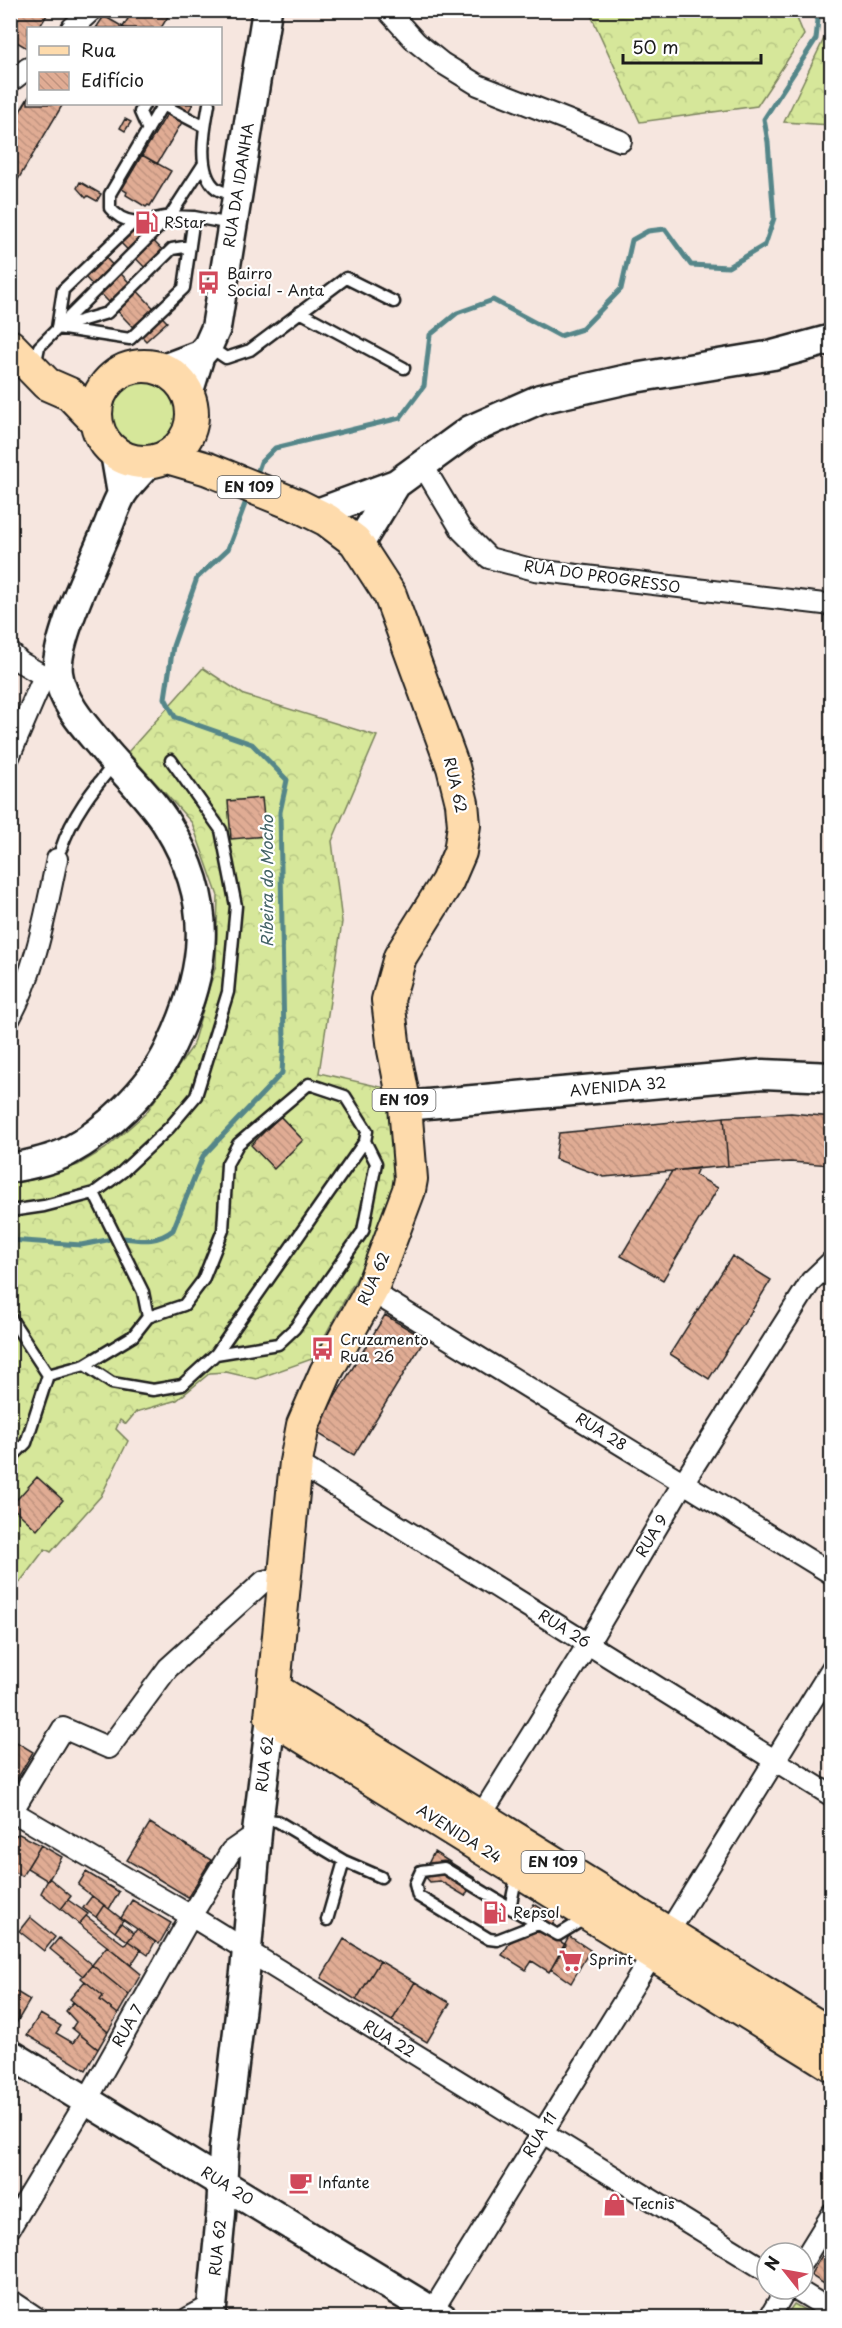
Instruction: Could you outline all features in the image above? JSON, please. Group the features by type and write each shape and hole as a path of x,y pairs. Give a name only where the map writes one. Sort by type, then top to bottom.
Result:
{"main road":[{"name":"RUA DA IDANHA","path":"188,394 204,350 216,328 267,10"},
{"path":"303,509 396,484 470,430 540,399 628,379 773,355 831,339"},
{"path":"10,346 47,384 70,394 95,420 102,438 115,453 122,494"},
{"path":"163,369 204,350"},
{"path":"10,1168 66,1153 94,1134 130,1102 162,1064 180,1027 193,988 200,949 201,914 192,872 168,825 79,720 51,674 122,494 158,460 179,447 188,434 192,421 192,407 188,394 174,375 163,369 143,366 123,370 102,388 96,404 95,420"},
{"path":"70,394 102,388"},
{"name":"EN 109","path":"188,434 208,469"},
{"name":"EN 109","path":"115,453 126,459 158,460"},
{"name":"RUA 62","path":"158,460 208,469 303,509 345,532 358,546 390,595 453,767 462,803 464,825 460,852 447,882 400,957 388,1000 394,1050 405,1106 410,1169 409,1190 371,1291 326,1372 303,1425 296,1462 273,1703 257,1826 222,2183 221,2214 204,2313"},
{"path":"358,546 396,484"},
{"name":"AVENIDA 32","path":"405,1106 763,1074 831,1077"},
{"name":"AVENIDA 24","path":"273,1703 480,1817 831,2065"},
{"name":"AVENIDA 24","path":"273,1703 518,1871 591,1915 661,1943 831,2035"},
{"name":"RUA 20","path":"10,2054 434,2315"}],"street":[{"path":"73,27 92,10"},
{"path":"387,10 416,42 442,63 478,85 621,141"},
{"path":"10,82 27,69"},
{"name":"RUA DO PROGRESSO","path":"422,465 462,531 489,558 535,570 831,605"},
{"path":"10,652 20,662 51,674 10,755"},
{"path":"10,1018 23,993 36,958 59,854"},
{"name":"RUA 9","path":"480,1817 588,1644 683,1483 811,1281 831,1261"},
{"name":"RUA 28","path":"371,1291 831,1574"},
{"name":"RUA 26","path":"296,1462 831,1796"},
{"path":"11,1812 63,1728 109,1748 168,1668 264,1581 285,1578"},
{"name":"RUA 11","path":"434,2315 542,2132 831,1668"},
{"name":"RUA 22","path":"11,1812 191,1916 275,1970 755,2264"},
{"name":"RUA 7","path":"10,2228 87,2100 191,1916 231,1851 257,1826"},
{"path":"815,2241 831,2214"},
{"path":"10,2300 37,2318"},
{"path":"769,2318 779,2301"},
{"path":"815,2301 831,2311"}],"lane":[{"path":"144,105 140,112 148,130"},
{"path":"162,105 110,194 110,208 117,217 126,221 134,222 170,216 194,217 233,225"},
{"path":"165,105 205,127"},
{"path":"209,105 203,165 209,181 218,189 238,195"},
{"path":"34,372 39,347 170,216 203,165"},
{"path":"57,328 130,339 184,288 194,217"},
{"path":"57,328 63,290 134,222"},
{"path":"57,328 106,313 172,249 190,246"},
{"path":"204,350 226,358 250,350 346,278 393,302"},
{"path":"300,312 404,368"},
{"path":"10,1211 44,1206 94,1193 169,1128 196,1096 228,992 236,906 221,830 171,760"},
{"path":"59,854 66,834 89,794 116,762"},
{"path":"48,1376 85,1365 134,1336 148,1317 184,1305 204,1280 223,1230 227,1164 238,1144 309,1084 345,1096 367,1131 365,1141 216,1354 182,1385 153,1390 112,1383 85,1365"},
{"path":"216,1354 278,1344 295,1328 363,1231 376,1163 365,1141"},
{"path":"94,1193 143,1292 148,1317"},
{"path":"10,1317 48,1376"},
{"path":"10,1459 26,1443 48,1376"},
{"path":"257,1826 277,1821 344,1861 381,1877"},
{"path":"327,1920 344,1861"},
{"path":"538,1924 497,1940 489,1939 418,1896 416,1884 421,1871 444,1868 558,1935 591,1915"},
{"path":"510,1908 518,1871"}],"green space":[{"path":"589,11 794,11 804,35 757,106 640,122"},
{"path":"831,24 831,125 784,122"},
{"path":"143,380 156,382 171,395 176,413 174,426 161,441 143,446 130,444 115,431 110,413 112,400 125,385"},
{"path":"203,668 244,695 377,736 332,841 342,922 319,1073 390,1089 398,1146 388,1221 312,1359 256,1379 226,1372 210,1373 177,1400 136,1412 126,1424 120,1420 116,1429 128,1441 101,1496 51,1552 45,1549 11,1594 11,1183 34,1179 78,1165 105,1149 146,1113 192,1047 216,965 218,896 192,823 128,752"},
{"path":"794,2304 817,2317 785,2317"}],"building":[{"path":"12,10 50,10 40,27 27,27 27,48 10,38"},
{"path":"133,10 172,10 162,27 123,27"},
{"path":"104,16 123,27 97,27"},
{"path":"27,100 27,105 62,105 13,188 10,186 10,128"},
{"path":"172,105 192,105 157,164 142,155"},
{"path":"125,119 131,122 125,131 120,128"},
{"path":"142,155 171,171 150,206 146,207 126,195 127,192 122,189"},
{"path":"80,182 101,194 97,201 88,196 86,198 77,188"},
{"path":"138,225 170,258 152,275 120,242"},
{"path":"105,257 167,322 146,341 84,276"},
{"path":"262,798 266,836 231,839 228,801"},
{"path":"791,1113 832,1117 832,1165 790,1162 728,1166 724,1117"},
{"path":"280,1116 303,1140 274,1169 251,1145"},
{"path":"724,1117 728,1166 604,1177 555,1159 559,1133"},
{"path":"698,1168 695,1175 718,1188 663,1280 621,1256 672,1171"},
{"path":"732,1256 771,1280 709,1379 670,1354"},
{"path":"385,1315 425,1339 354,1455 314,1431"},
{"path":"37,1477 63,1500 37,1530 11,1506"},
{"path":"10,1738 33,1752 11,1789 10,1788"},
{"path":"150,1823 211,1860 188,1897 127,1860"},
{"path":"19,1834 41,1845 22,1876 10,1870 10,1844"},
{"path":"41,1845 62,1857 48,1881 27,1868"},
{"path":"434,1852 475,1878 465,1896 440,1881 430,1882 423,1874"},
{"path":"86,1872 119,1892 109,1909 78,1885"},
{"path":"49,1878 71,1896 61,1909 41,1893"},
{"path":"92,1896 104,1905 96,1917 83,1908"},
{"path":"68,1900 88,1914 79,1924 61,1909"},
{"path":"132,1900 171,1923 159,1944 121,1918"},
{"path":"534,1904 556,1918 548,1934 566,1945 549,1972 532,1961 526,1970 502,1955"},
{"path":"104,1905 123,1920 115,1932 96,1917"},
{"path":"86,1916 125,1945 128,1941 141,1950 131,1965 79,1924"},
{"path":"30,1917 55,1937 44,1951 19,1931"},
{"path":"121,1923 134,1933 128,1941 115,1932"},
{"path":"137,1929 155,1942 148,1955 128,1941"},
{"name":"Sprint","path":"569,1936 590,1950 571,1983 551,1969"},
{"path":"59,1938 92,1965 83,1976 50,1949"},
{"path":"344,1939 380,1961 356,2000 321,1978"},
{"path":"107,1946 141,1974 129,1995 92,1965"},
{"path":"380,1961 415,1982 392,2021 356,2000"},
{"path":"92,1965 129,1995 118,2014 100,2000 103,1996 81,1978"},
{"path":"85,1981 103,1996 100,2000 118,2014 108,2032 70,1999"},
{"path":"415,1982 450,2003 427,2042 392,2021"},
{"path":"10,1988 30,2000 14,2027 10,2025"},
{"path":"73,2002 108,2032 98,2049 72,2028 76,2022 66,2011"},
{"path":"40,2014 61,2026 56,2033 73,2043 79,2034 98,2049 86,2070 27,2035"},
{"path":"829,2244 832,2245 832,2283 829,2287 815,2278 815,2267"}],"waterway":[{"name":"Ribeira do Mocho","path":"255,479 261,462 275,448 400,418 424,386 430,335 457,313 493,300 560,336 582,329 621,289 632,240 648,231 665,229 691,265 728,267 765,245 774,218 764,119 816,39 818,20 813,10"},
{"name":"Ribeira do Mocho","path":"123,1238 155,1239 173,1230 203,1156 282,1073 284,1040 280,812 287,780 252,744 175,717 165,698 173,646 197,578 228,549 248,496"},
{"name":"Ribeira do Mocho","path":"10,1240 81,1245 107,1240"}],"place":[{"name":"RStar","path":"146,223"},
{"name":"Bairro Social - Anta","path":"209,283"},
{"name":"Cruzamento Rua 26","path":"322,1349"},
{"name":"Repsol","path":"495,1913"},
{"name":"Sprint","path":"571,1960"},
{"name":"Infante","path":"300,2183"},
{"name":"Tecnis","path":"614,2204"}]}
